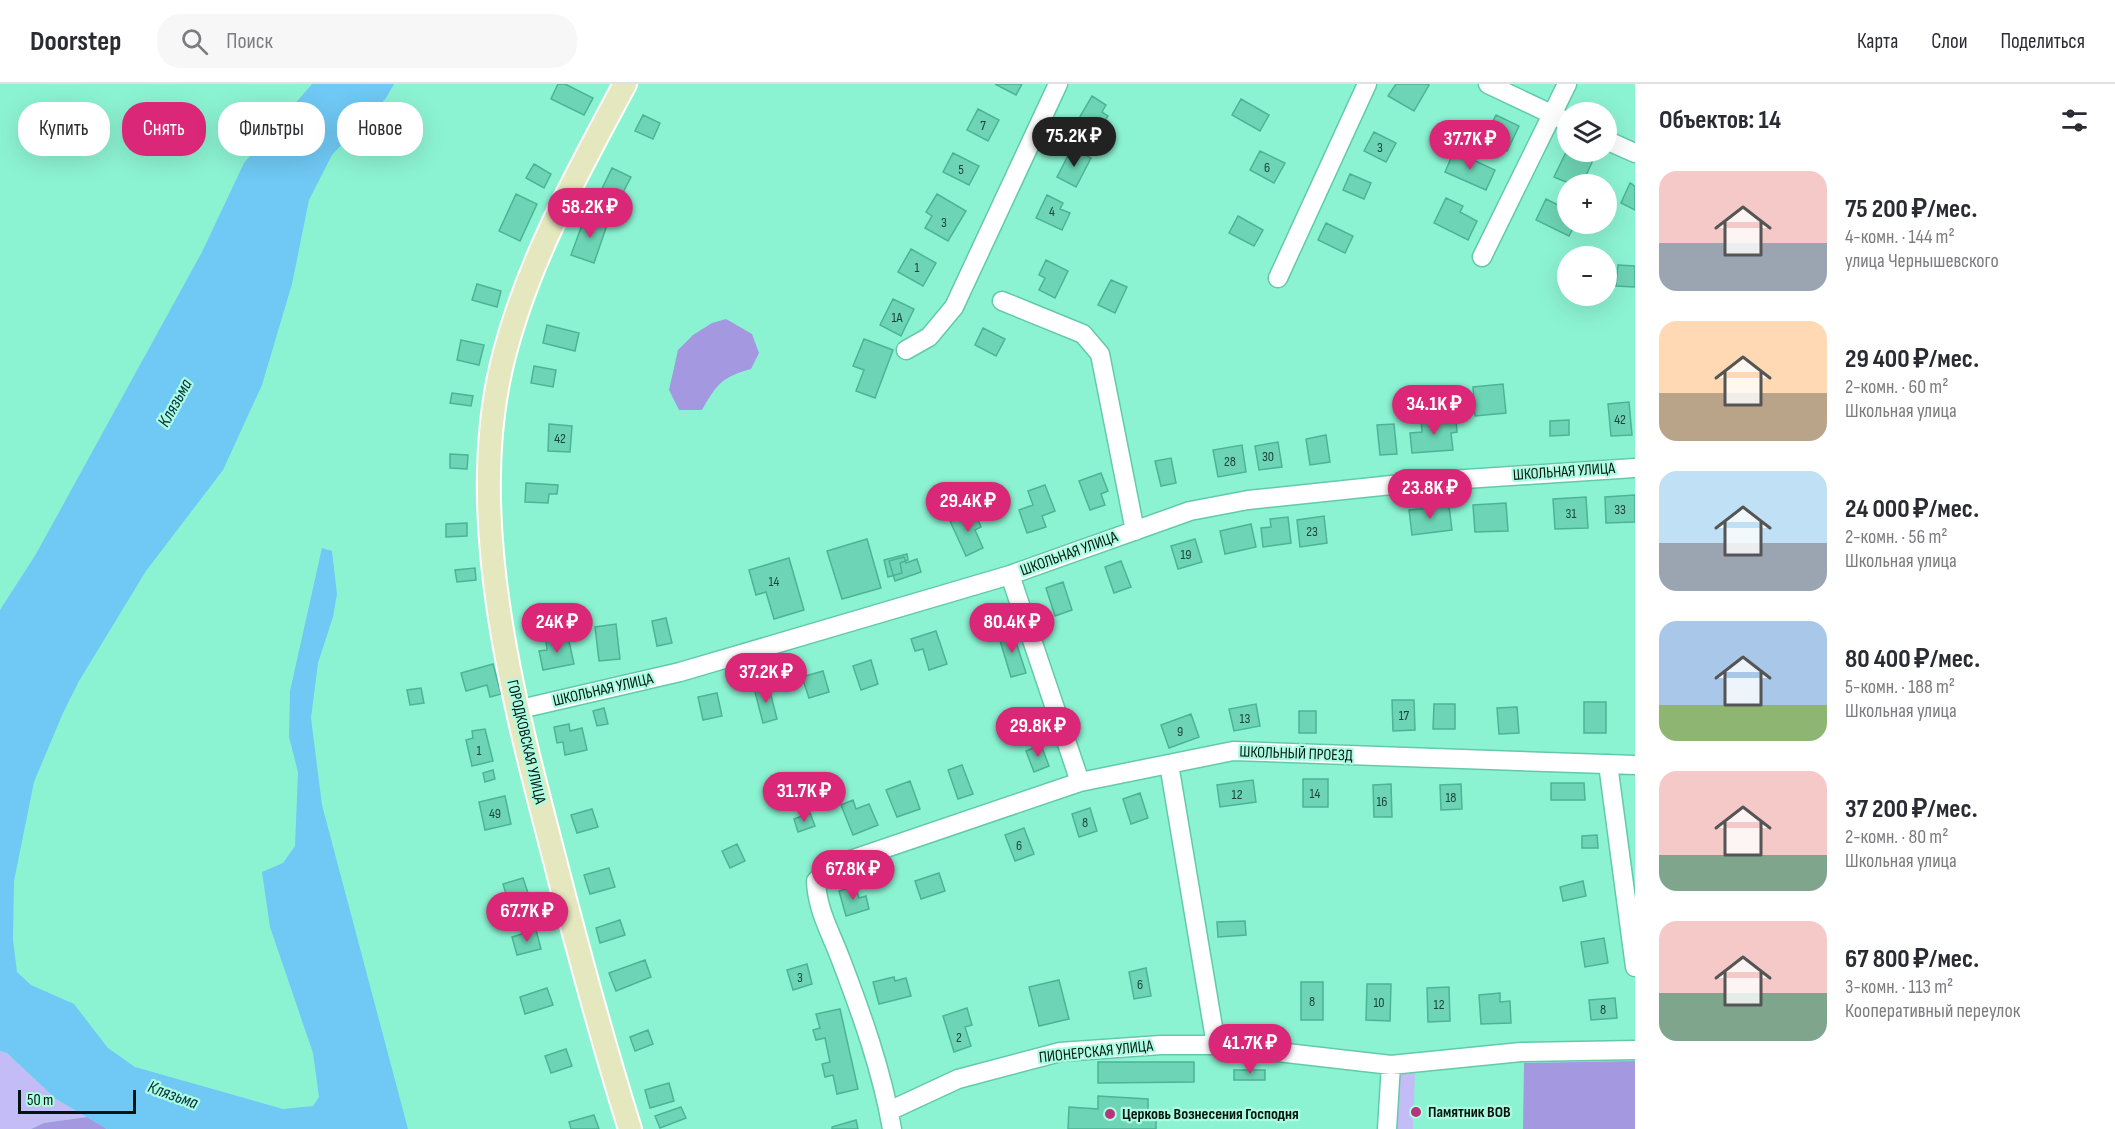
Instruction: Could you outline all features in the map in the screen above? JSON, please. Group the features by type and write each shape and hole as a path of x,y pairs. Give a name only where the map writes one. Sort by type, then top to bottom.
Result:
{"main road":[{"name":"ГОРОДКОВСКАЯ УЛИЦА","path":"625,84 581,165 531,269 501,365 488,463 493,564 516,710 597,1023 630,1129"}],"street":[{"path":"906,350 929,337 954,307 1058,84"},
{"path":"1278,278 1367,84"},
{"path":"1488,84 1557,117"},
{"path":"1563,102 1567,84"},
{"path":"1482,257 1557,123"},
{"path":"1617,145 1635,153"},
{"path":"1002,301 1083,334 1100,354 1135,531"},
{"name":"ШКОЛЬНАЯ УЛИЦА","path":"516,710 680,672 1010,575 1190,511 1248,500 1420,482 1635,468"},
{"path":"1010,575 1080,782"},
{"name":"ШКОЛЬНЫЙ ПРОЕЗД","path":"889,1111 874,1051 841,958 823,920 816,881 830,867 1080,782 1233,751 1635,765"},
{"path":"1169,764 1216,1045"},
{"path":"1608,764 1635,967"},
{"name":"ПИОНЕРСКАЯ УЛИЦА","path":"889,1111 958,1079 1060,1052 1161,1045 1216,1045 1391,1065 1521,1052 1635,1050"},
{"path":"1387,1129 1391,1065"},
{"path":"889,1111 892,1129"}],"shaded area":[{"path":"726,319 752,334 759,353 751,369 733,375 721,383 702,410 679,410 669,390 678,350 693,335 712,323"},
{"path":"0,1051 7,1053 56,1099 87,1117 44,1123 31,1129 0,1129"},
{"path":"1635,1061 1635,1129 1523,1129 1524,1063"},
{"path":"1398,1071 1415,1072 1413,1129 1396,1129"},
{"path":"87,1117 107,1129 31,1129 44,1123"}],"water":[{"name":"Клязьма","path":"312,84 394,84 382,102 337,102 337,150 332,155 309,200 292,284 262,385 223,470 146,571 79,681 63,713 34,782 14,881 13,940 17,972 31,985 74,1004 108,1048 135,1067 283,1109 313,1106 319,1097 313,1053 270,927 262,872 283,863 295,846 298,772 289,737 290,691 322,548 332,551 337,594 333,617 318,663 311,718 322,805 408,1129 107,1129 56,1099 7,1053 0,1051 0,610 36,554 202,252 244,163 250,156 325,156 325,102 297,102"}],"building":[{"path":"558,84 565,84 593,98 584,115 551,99"},
{"path":"995,84 1022,84 1016,95"},
{"path":"1396,84 1429,85 1414,111 1388,96"},
{"path":"1092,96 1106,105 1102,112 1108,116 1098,132 1078,120"},
{"path":"1241,99 1269,115 1260,131 1232,115"},
{"path":"978,109 999,120 988,141 967,130"},
{"path":"643,115 660,123 653,139 635,131"},
{"path":"1496,115 1519,126 1507,151 1484,139"},
{"path":"1374,132 1396,143 1386,162 1364,151"},
{"path":"1072,148 1091,158 1076,187 1057,177"},
{"path":"1260,151 1285,163 1274,183 1250,170"},
{"path":"1454,151 1495,170 1486,190 1445,172"},
{"path":"953,153 979,166 969,185 943,172"},
{"path":"1561,162 1592,162 1587,174 1557,174 1557,178 1554,177"},
{"path":"534,164 551,174 544,188 526,178"},
{"path":"612,168 631,177 618,202 600,193"},
{"path":"1350,174 1371,183 1364,199 1343,190"},
{"path":"1630,183 1635,186 1635,210 1621,203"},
{"path":"516,194 537,204 520,241 499,231"},
{"path":"937,194 966,211 948,241 925,228 932,216 926,212"},
{"path":"1047,195 1063,203 1060,209 1070,213 1062,230 1036,218"},
{"path":"1446,198 1463,206 1460,212 1477,221 1468,240 1434,223"},
{"path":"1546,199 1557,204 1557,230 1536,220"},
{"path":"586,214 608,222 594,263 571,255"},
{"path":"1238,216 1263,230 1254,246 1229,233"},
{"path":"1326,223 1353,236 1345,253 1318,240"},
{"path":"911,249 936,263 923,286 898,272"},
{"path":"1046,260 1068,271 1055,298 1039,290 1045,278 1039,275"},
{"path":"1618,265 1635,266 1635,287 1617,286"},
{"path":"1111,280 1127,287 1115,313 1098,305"},
{"path":"477,284 501,291 497,307 472,300"},
{"path":"893,299 914,309 901,336 880,325"},
{"path":"547,325 579,333 575,351 543,343"},
{"path":"983,328 1005,339 996,356 975,345"},
{"path":"864,339 893,350 875,398 856,391 864,370 853,366"},
{"path":"461,340 484,345 479,365 457,360"},
{"path":"534,366 556,370 553,387 531,383"},
{"path":"1503,384 1506,413 1475,416 1473,387"},
{"path":"452,393 473,396 471,406 450,403"},
{"path":"1629,402 1632,435 1611,436 1608,404"},
{"path":"1456,418 1457,432 1451,433 1453,450 1412,453 1410,433 1422,432 1421,421"},
{"path":"1569,420 1569,435 1550,436 1550,421"},
{"path":"549,424 572,426 570,452 548,451"},
{"path":"1394,424 1397,454 1380,455 1377,425"},
{"path":"1326,435 1330,462 1310,465 1306,439"},
{"path":"1278,442 1282,467 1259,470 1255,446"},
{"path":"1242,445 1246,472 1218,477 1213,450"},
{"path":"450,454 468,455 467,469 450,468"},
{"path":"1171,458 1176,483 1161,486 1155,461"},
{"path":"1101,473 1108,491 1101,494 1105,505 1090,510 1079,481"},
{"path":"526,483 558,485 557,494 549,494 548,503 525,502"},
{"path":"1045,485 1055,511 1042,516 1046,527 1027,533 1019,510 1033,505 1028,491"},
{"path":"1635,495 1635,522 1606,523 1605,497"},
{"path":"1586,497 1588,528 1555,529 1553,499"},
{"path":"1506,503 1508,531 1475,532 1473,505"},
{"path":"1449,506 1452,530 1412,535 1409,510"},
{"path":"974,511 981,527 975,530 983,548 966,556 950,521"},
{"path":"1324,516 1327,543 1300,547 1297,520"},
{"path":"1288,517 1291,543 1263,547 1261,528 1271,527 1270,519"},
{"path":"467,523 467,536 446,537 446,524"},
{"path":"1251,524 1256,547 1225,554 1220,531"},
{"path":"867,539 881,588 842,599 827,551"},
{"path":"1195,539 1202,562 1178,569 1171,546"},
{"path":"907,554 908,560 900,563 902,573 888,577 884,560"},
{"path":"904,557 906,563 917,559 921,572 895,581 889,561"},
{"path":"789,558 804,610 774,619 766,592 756,595 749,570"},
{"path":"1121,561 1131,587 1114,593 1105,567"},
{"path":"475,568 476,580 457,582 455,570"},
{"path":"1063,582 1072,610 1055,616 1046,588"},
{"path":"666,618 672,643 657,646 652,621"},
{"path":"616,624 620,659 599,661 595,627"},
{"path":"1012,630 1026,673 1011,677 998,634"},
{"path":"936,631 947,664 929,670 923,649 915,651 911,639"},
{"path":"568,637 574,664 543,670 539,651 547,650 546,641"},
{"path":"871,660 878,684 861,690 853,666"},
{"path":"493,664 501,694 490,697 487,685 466,691 461,673"},
{"path":"823,671 829,692 809,698 802,677"},
{"path":"768,684 777,719 763,723 754,688"},
{"path":"421,688 424,703 410,705 407,690"},
{"path":"717,693 722,716 703,720 698,697"},
{"path":"1392,700 1414,700 1415,730 1393,731"},
{"path":"1584,702 1606,702 1606,733 1584,733"},
{"path":"1256,704 1260,726 1234,731 1229,709"},
{"path":"1434,704 1455,704 1455,729 1433,729"},
{"path":"1517,707 1519,733 1499,734 1497,708"},
{"path":"604,708 608,724 597,726 593,711"},
{"path":"1299,711 1316,711 1316,733 1299,733"},
{"path":"1191,714 1199,737 1169,748 1161,725"},
{"path":"569,724 570,731 582,728 587,750 565,755 563,742 557,743 554,727"},
{"path":"485,729 493,761 472,766 466,740 473,738 472,731"},
{"path":"1041,745 1049,766 1034,772 1026,751"},
{"path":"962,765 973,794 958,799 948,770"},
{"path":"493,770 495,779 485,782 483,773"},
{"path":"1303,779 1328,779 1328,807 1303,807"},
{"path":"1253,780 1256,802 1220,807 1217,785"},
{"path":"910,781 920,809 897,817 886,790"},
{"path":"1551,783 1584,783 1585,800 1551,800"},
{"path":"1391,784 1392,817 1374,817 1373,785"},
{"path":"1461,784 1462,809 1441,810 1440,785"},
{"path":"1140,793 1148,818 1131,824 1123,799"},
{"path":"505,796 511,824 485,830 479,802"},
{"path":"853,800 856,809 869,804 878,825 853,835 841,805"},
{"path":"1090,808 1097,831 1079,837 1072,814"},
{"path":"592,809 598,827 577,833 571,815"},
{"path":"810,813 815,826 798,832 794,819"},
{"path":"1024,828 1034,854 1015,861 1005,835"},
{"path":"1597,835 1598,848 1582,848 1582,836"},
{"path":"737,844 745,861 730,868 722,851"},
{"path":"609,868 615,887 590,894 584,875"},
{"path":"939,873 945,891 921,899 915,881"},
{"path":"523,878 532,905 511,911 503,884"},
{"path":"1583,881 1586,896 1563,901 1560,887"},
{"path":"855,886 859,898 866,896 869,909 846,916 839,891"},
{"path":"620,920 625,935 600,943 596,928"},
{"path":"1245,921 1246,935 1218,937 1217,922"},
{"path":"536,930 541,949 517,955 512,937"},
{"path":"1604,938 1608,963 1585,967 1581,942"},
{"path":"645,960 651,977 616,991 609,973"},
{"path":"807,964 812,984 793,990 787,970"},
{"path":"1146,968 1151,996 1134,999 1129,972"},
{"path":"894,977 895,981 906,978 911,996 879,1004 873,982"},
{"path":"1059,980 1069,1019 1039,1026 1029,987"},
{"path":"1301,982 1323,982 1323,1020 1301,1020"},
{"path":"1367,984 1391,984 1390,1021 1366,1020"},
{"path":"1449,987 1450,1021 1428,1022 1427,988"},
{"path":"547,988 553,1005 525,1014 520,997"},
{"path":"1500,993 1500,1002 1510,1001 1511,1023 1481,1024 1479,995"},
{"path":"1615,998 1617,1018 1591,1020 1589,1000"},
{"path":"967,1008 972,1025 965,1027 971,1046 954,1052 943,1016"},
{"path":"840,1009 858,1089 837,1094 833,1075 825,1077 822,1064 830,1062 825,1038 816,1040 813,1030 820,1028 816,1014"},
{"path":"648,1030 653,1044 635,1051 630,1037"},
{"path":"566,1049 572,1066 551,1073 545,1056"},
{"path":"1098,1062 1194,1062 1194,1082 1098,1083"},
{"path":"1234,1070 1265,1070 1265,1080 1234,1080"},
{"path":"669,1083 674,1101 650,1108 645,1090"},
{"name":"Церковь Вознесения Господня","path":"1098,1096 1148,1099 1148,1112 1156,1121 1156,1129 1068,1129 1069,1107 1098,1109"},
{"path":"681,1107 686,1118 660,1128 655,1116"},
{"path":"594,1115 599,1129 571,1129 569,1122"},
{"path":"856,1120 858,1129 832,1129 832,1127"}],"place":[{"name":"Памятник ВОВ","path":"1416,1112"},
{"name":"Церковь Вознесения Господня","path":"1110,1114"}]}
